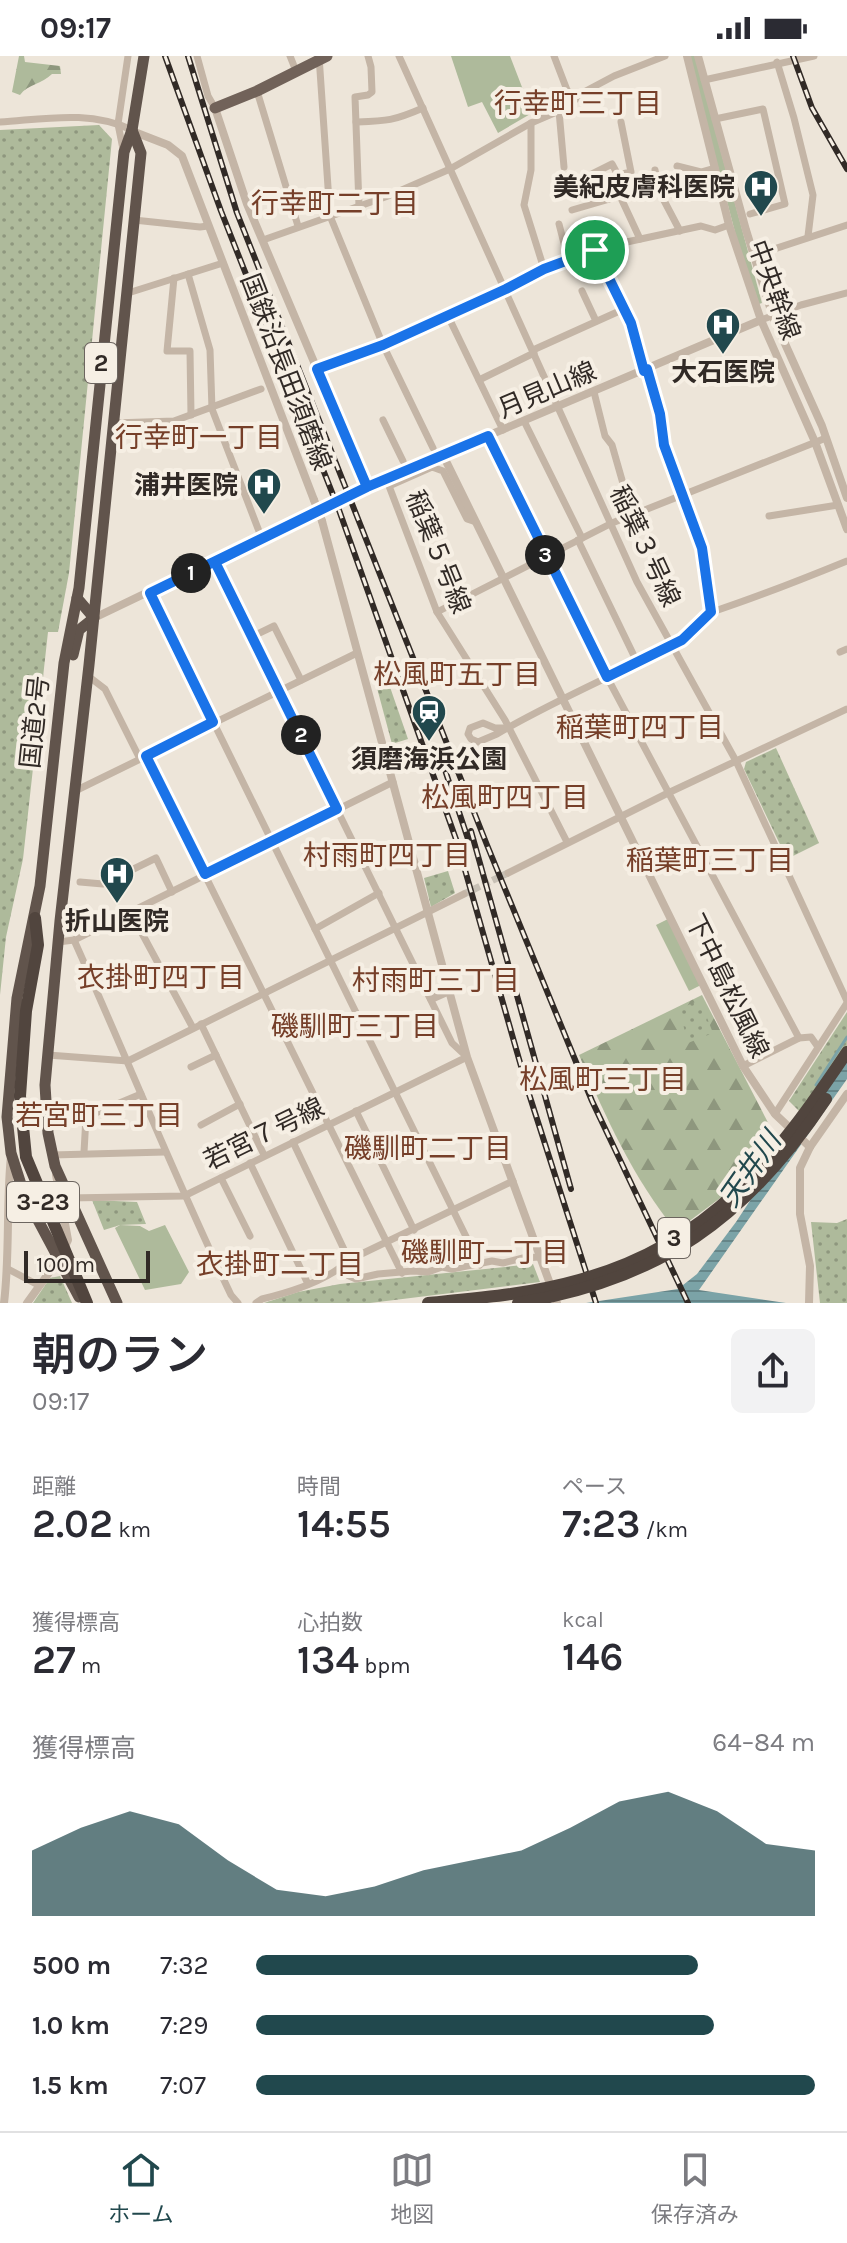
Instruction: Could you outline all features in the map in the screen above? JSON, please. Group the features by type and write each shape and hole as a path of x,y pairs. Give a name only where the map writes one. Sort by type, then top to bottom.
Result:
{"highway":[{"name":"国道2号","path":"85,1303 24,1194 11,1153 7,1117 14,1021 27,944 35,918 66,654 77,598 124,152 132,130 144,56"},
{"name":"国道2号","path":"117,1303 68,1198 54,1160 47,1114 48,1055 58,942 141,153 132,130"},
{"path":"77,598 94,618"},
{"name":"2","path":"53,759 64,723 74,646 79,630 94,618"},
{"name":"3-23","path":"35,918 38,945 26,1011 20,1096 22,1136 26,1157 85,1303"},
{"name":"3","path":"428,1303 515,1293 579,1280 606,1272 665,1244 712,1214 754,1177 789,1136 847,1052"},
{"name":"3","path":"518,1303 551,1298 611,1281 666,1256 716,1224 741,1204 781,1161 847,1066"}],"main road":[{"path":"215,108 257,91 322,57"}],"street":[{"path":"124,152 118,124 128,56"},
{"path":"197,56 234,167 367,487"},
{"path":"290,56 296,71"},
{"path":"359,206 355,97 372,92 368,56"},
{"name":"稲葉３号線","path":"399,56 637,582 736,761 847,1002"},
{"path":"554,56 567,90 575,100"},
{"path":"263,240 450,169 531,123 559,111 582,93 614,76 665,56"},
{"name":"中央幹線","path":"687,56 729,225 761,320 815,442 847,529"},
{"name":"中央幹線","path":"698,56 773,317 826,438 847,498"},
{"path":"704,80 814,56"},
{"path":"322,57 330,216 383,345 433,448"},
{"path":"777,62 813,195 808,236"},
{"path":"257,91 298,226"},
{"path":"356,122 381,123 423,108"},
{"path":"715,119 763,109 785,204 750,214"},
{"path":"559,111 564,167"},
{"path":"0,122 95,117 132,130"},
{"path":"618,175 631,172 621,122"},
{"path":"531,123 531,170 524,205 544,269"},
{"name":"国鉄沿長田須磨線","path":"132,130 168,145 182,156 322,521 467,1057 557,1303"},
{"path":"574,183 612,164 618,175 620,196 640,239"},
{"path":"677,166 701,172 715,168"},
{"path":"655,170 659,191 680,231"},
{"path":"572,210 620,196"},
{"path":"134,220 208,226"},
{"path":"559,224 568,259"},
{"path":"317,369 383,345 568,259 701,226 715,230 729,225"},
{"path":"762,253 847,225"},
{"path":"595,250 631,323 660,414 664,445 702,548 711,612"},
{"path":"128,293 223,263"},
{"path":"188,274 210,350 212,409 262,539"},
{"path":"174,278 167,351 190,351 191,415"},
{"path":"582,291 596,321"},
{"name":"月見山線","path":"94,618 367,487 761,320 847,293"},
{"path":"479,380 624,309"},
{"path":"448,316 503,430"},
{"path":"114,423 174,421 261,389"},
{"path":"594,392 605,436 612,445 632,515"},
{"path":"383,420 403,461"},
{"path":"524,421 637,662"},
{"path":"488,436 607,677 799,1038"},
{"path":"437,612 612,523 826,438"},
{"name":"下中島松風線","path":"443,455 743,1066 775,1114 808,1146"},
{"name":"稲葉５号線","path":"476,522 467,519 443,471 432,467 389,486 437,612 509,728 567,842"},
{"path":"769,516 838,505"},
{"path":"509,728 495,728 483,723 470,728 468,734 478,742 509,728 672,645 694,631 711,612 754,595 773,592 847,561"},
{"path":"215,562 452,1043 467,1057"},
{"path":"150,593 480,1265"},
{"path":"253,636 274,626 301,680"},
{"path":"74,792 357,653"},
{"path":"88,676 105,689 205,874 402,1273"},
{"path":"508,873 847,709"},
{"path":"58,942 74,940 131,913 393,782"},
{"path":"80,882 103,884 156,858 172,892"},
{"path":"315,929 379,893"},
{"path":"48,1055 128,1061 464,894"},
{"path":"131,913 216,1055 264,1155"},
{"path":"74,940 184,1196 231,1295 238,1303"},
{"path":"431,999 449,991"},
{"path":"775,1114 847,1002"},
{"path":"743,1066 799,1038 811,1037 818,1047"},
{"path":"191,1067 216,1055"},
{"name":"若宮７号線","path":"68,1198 184,1196 467,1057"},
{"path":"84,1152 86,1117 141,1094"},
{"path":"809,1303 812,1282 800,1214 800,1168 808,1146 847,1094"},
{"path":"201,1125 240,1104"},
{"path":"356,1111 414,1230"},
{"path":"293,1142 349,1260"},
{"path":"27,1303 59,1259 68,1240 59,1203 54,1160 84,1152 165,1152"},
{"path":"4,1303 8,1269 7,1197 11,1153"},
{"path":"250,1163 308,1284"},
{"path":"221,1178 250,1236"},
{"path":"256,1303 338,1271 349,1260 513,1181"},
{"path":"338,1271 356,1279 540,1257"},
{"path":"8,1269 38,1285"}],"green space":[{"path":"19,56 24,56 25,62 60,66 61,74 52,74 20,95 12,92"},
{"path":"451,56 510,56 532,113 498,133 482,102 468,107"},
{"path":"689,56 695,56 762,303 759,304 736,236"},
{"path":"99,125 112,139 69,573 58,632 48,632 23,859 6,937 0,995 0,130"},
{"path":"390,687 408,739 392,744 377,688"},
{"path":"776,748 819,843 787,859 744,769 746,762"},
{"path":"448,871 455,893 431,907 424,878"},
{"path":"668,919 701,985 689,991 656,925"},
{"path":"702,995 776,1138 731,1190 676,1231 634,1169 579,1055"},
{"path":"700,1000 713,1033 688,1043 679,1009"},
{"path":"847,1012 847,1053 805,1117 789,1101"},
{"path":"92,1200 137,1202 146,1224 120,1225 104,1230"},
{"path":"847,1219 847,1303 820,1303 811,1222 837,1223"},
{"path":"120,1225 140,1226 149,1231 165,1225 189,1272 181,1284 145,1290 115,1228"},
{"path":"533,1264 540,1282 370,1303 264,1303 298,1292 340,1284"},
{"path":"60,1276 72,1303 33,1303 50,1278"}],"water":[{"path":"847,1054 847,1079 699,1290 786,1303 586,1303 678,1289 697,1274 736,1222"}],"waterway":[{"path":"816,1085 847,1037"}],"tunnel":[{"path":"464,894 508,873"}],"railway":[{"path":"165,56 221,211 339,510 457,842 529,1094 596,1303"},
{"path":"188,56 237,213 487,845 592,1101 688,1303"},
{"path":"793,56 812,108 847,169"},
{"path":"440,755 468,839"},
{"path":"471,831 571,1189"}],"place":[{"name":"美紀皮膚科医院","path":"761,218"},
{"name":"大石医院","path":"723,356"},
{"name":"浦井医院","path":"264,516"},
{"name":"須磨海浜公園","path":"429,743"},
{"name":"折山医院","path":"117,905"}],"district":[{"name":"行幸町三丁目","path":"578,103"},
{"name":"行幸町二丁目","path":"335,203"},
{"name":"行幸町一丁目","path":"199,437"},
{"name":"松風町五丁目","path":"457,674"},
{"name":"稲葉町四丁目","path":"640,727"},
{"name":"松風町四丁目","path":"505,797"},
{"name":"村雨町四丁目","path":"387,855"},
{"name":"稲葉町三丁目","path":"710,860"},
{"name":"衣掛町四丁目","path":"161,977"},
{"name":"村雨町三丁目","path":"436,980"},
{"name":"磯馴町三丁目","path":"355,1026"},
{"name":"松風町三丁目","path":"603,1079"},
{"name":"若宮町三丁目","path":"99,1115"},
{"name":"磯馴町二丁目","path":"428,1148"},
{"name":"磯馴町一丁目","path":"485,1252"},
{"name":"衣掛町二丁目","path":"280,1264"}],"route":[{"path":"595,250 585,251 544,269 383,345 317,369 367,487 150,593 213,722 146,756 205,874 337,809 215,562 367,487 488,436 607,677 682,640 711,612 702,548 664,445 660,414 647,369 644,371 631,323 595,250"}],"water label":[{"name":"天井川","path":"750,1169"}]}
